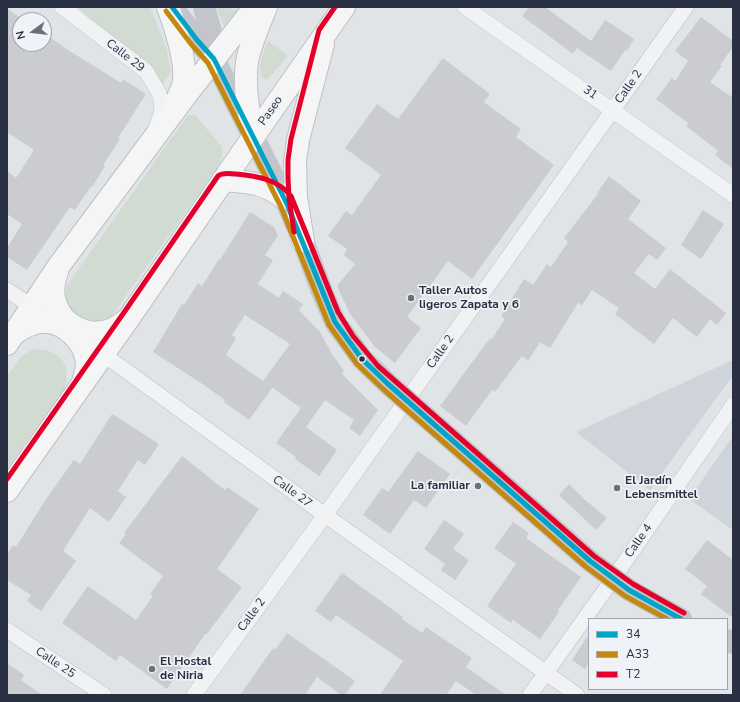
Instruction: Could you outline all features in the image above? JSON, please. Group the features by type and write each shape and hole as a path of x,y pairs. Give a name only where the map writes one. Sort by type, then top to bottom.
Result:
{"main road":[{"path":"151,143 175,103 183,84 183,65 179,43 168,7"},
{"path":"172,7 200,44 214,59 284,198 303,241 329,308 343,334 373,371 586,558 613,579 678,618"},
{"path":"204,7 211,32 214,59"},
{"path":"10,339 33,307 58,267 214,59 255,7"},
{"path":"254,136 248,103 246,70 250,52 266,7"},
{"name":"Paseo","path":"7,491 344,7"},
{"path":"303,241 296,197 295,161 298,140 326,32"},
{"path":"223,180 260,184 274,190 284,198"},
{"path":"58,267 53,286 55,305 61,316 70,325 82,331 95,333 108,332 119,326 131,315"},
{"path":"10,339 26,326 40,322 54,324 67,330 78,339 84,352 87,366 83,382"}],"street":[{"name":"Calle 29","path":"62,7 146,71 159,92 162,110 151,143"},
{"name":"31","path":"465,7 733,195"},
{"name":"Calle 2","path":"194,695 325,516 686,7"},
{"name":"Calle 27","path":"7,290 103,354 325,516 577,695"},
{"name":"Calle 4","path":"530,695 613,579 733,405"},
{"name":"Calle 25","path":"7,630 104,695"}],"shaded area":[{"path":"77,7 150,7 166,47 171,71 162,85 155,71"},
{"path":"216,7 242,10 226,31"},
{"path":"268,41 288,56 267,80 261,77 261,63"},
{"path":"188,115 195,115 222,147 220,164 111,317 105,322 87,325 67,309 65,293 67,285"},
{"path":"35,349 44,350 57,355 65,366 67,380 65,388 7,469 7,376 21,357"},
{"path":"733,360 733,375 650,490 576,432"},
{"path":"733,436 733,530 689,499"}],"building":[{"path":"529,7 545,7 591,41 605,20 634,39 627,51 625,50 611,71 577,48 573,54 522,16"},
{"path":"7,8 12,12 12,52 52,52 52,39 121,83 123,79 146,94 118,138 120,139 103,165 105,166 92,187 91,186 75,210 70,207 27,270 7,257 7,248 22,224 7,214 7,171 16,178 34,150 7,132"},
{"path":"701,17 733,41 733,47 720,65 722,66 710,82 733,98 733,169 715,155 718,151 686,126 688,123 656,99 672,78 675,81 688,61 675,51"},
{"path":"443,58 490,94 484,102 521,129 516,137 554,165 472,279 448,261 407,317 421,328 395,363 375,347 350,314 337,286 355,264 344,255 347,249 328,236 346,211 352,215 381,175 345,148 377,104 398,119"},
{"path":"609,176 641,201 628,219 666,248 657,260 649,254 634,273 655,289 670,269 726,313 717,325 710,319 697,337 673,318 654,344 615,314 619,308 592,290 582,305 578,303 550,348 540,342 528,361 522,356 495,392 492,390 466,426 440,406 490,338 492,339 505,319 501,316 524,279 533,285 547,264 551,267 568,242 564,238 598,194 597,193"},
{"path":"703,210 724,224 701,259 681,245"},
{"path":"250,212 274,227 278,236 265,255 273,260 258,284 279,298 283,291 303,304 299,310 320,332 332,354 344,371 342,374 378,410 360,436 349,428 354,420 325,400 306,427 337,450 319,476 276,443 301,408 266,383 272,388 249,420 204,385 153,352 182,304 184,305 198,283 202,286 219,259 220,260","holes":["245,315 290,344 263,381 226,355 236,338 232,335"]},
{"path":"112,414 159,444 145,465 138,460 118,491 126,497 109,522 90,508 63,551 76,561 41,611 27,601 31,595 7,580 7,554 13,545 16,547 46,499 74,460 80,464"},
{"path":"418,451 450,474 426,508 414,500 390,534 363,515 382,488 388,492"},
{"path":"182,456 225,490 227,487 259,509 217,569 242,587 207,634 206,633 167,689 120,655 116,661 62,623 88,586 136,620 153,596 150,594 163,576 119,543 126,534 124,533"},
{"path":"569,484 607,518 596,530 559,495"},
{"path":"444,520 464,534 453,549 469,560 455,580 441,570 445,564 424,549"},
{"path":"513,522 529,533 526,538 581,577 540,639 513,620 511,623 487,606 516,564 494,548"},
{"path":"707,540 733,560 733,618 701,594 707,586 685,569"},
{"path":"342,573 403,617 402,619 422,633 426,627 472,658 466,667 506,695 476,695 456,681 446,695 380,695 403,661 336,615 331,622 315,611"},
{"path":"287,633 355,681 345,695 341,695 317,677 305,695 240,695 273,648 275,650"},
{"path":"588,636 588,664 585,669 572,660"},
{"path":"7,663 24,675 21,680 42,695 7,695"}],"transit line":[{"name":"34","path":"172,7 197,40 214,59 287,204 335,322 362,359 388,384 590,561 629,590 679,618"},
{"name":"T2","path":"294,232 289,198 288,178 288,160 291,139 319,30 335,7"},
{"name":"A33","path":"166,11 191,44 208,63 281,207 329,325 357,364 383,389 585,566 625,596 665,618"},
{"name":"T2","path":"7,479 218,176 222,174 229,174 259,177 280,186 291,196 338,312 353,336 378,366 594,556 633,584 684,613"}],"place":[{"name":"Taller Autos ligeros Zapata y 6","path":"411,298"},
{"name":"La familiar","path":"478,486"},
{"name":"El Jardín Lebensmittel","path":"617,488"},
{"name":"El Hostal de Niria","path":"152,669"}]}
